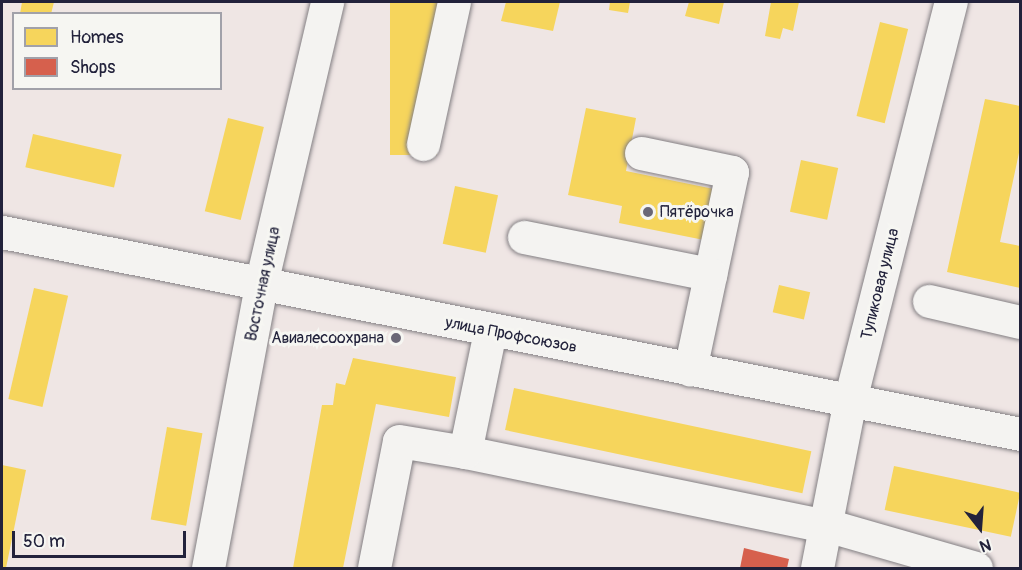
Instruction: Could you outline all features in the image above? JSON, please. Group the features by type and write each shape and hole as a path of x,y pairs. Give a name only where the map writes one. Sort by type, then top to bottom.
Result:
{"street":[{"name":"Восточная улица","path":"208,568 261,284 327,2"},
{"path":"423,144 454,2"},
{"name":"Тупиковая улица","path":"817,568 850,400 951,2"},
{"path":"641,153 732,172 690,370"},
{"name":"улица Профсоюзов","path":"2,232 490,331 1020,434"},
{"path":"524,237 710,274"},
{"path":"929,301 1020,322"},
{"path":"465,452 490,331"},
{"path":"374,568 399,441 465,452 826,526 976,568"}],"building: Homes":[{"path":"22,2 54,2 52,12 20,12"},
{"path":"390,2 437,2 437,155 390,155"},
{"path":"506,2 560,2 553,31 501,21"},
{"path":"610,2 630,2 628,13 609,10"},
{"path":"689,2 724,2 719,24 685,16"},
{"path":"771,2 799,2 793,31 783,28 780,39 765,36"},
{"path":"880,22 908,29 885,123 857,116"},
{"path":"985,99 1020,106 1020,148 1000,242 1020,246 1020,288 947,272"},
{"path":"586,108 636,118 626,171 714,189 704,240 619,223 622,206 568,195"},
{"path":"228,118 264,127 241,220 205,211"},
{"path":"33,134 122,154 114,188 25,167"},
{"path":"801,160 838,168 827,220 790,212"},
{"path":"455,186 498,195 486,253 443,244"},
{"path":"779,285 810,292 804,319 773,312"},
{"path":"34,288 68,296 42,407 8,399"},
{"path":"353,358 456,377 449,417 376,404 343,568 293,568 322,405 333,405 336,383 345,385"},
{"path":"514,388 811,451 802,493 505,430"},
{"path":"167,427 202,433 186,526 151,520"},
{"path":"2,465 26,470 6,568 2,568"},
{"path":"894,466 1020,493 1011,537 885,510"}],"building: Shops":[{"path":"744,548 789,559 787,568 740,568"}],"place":[{"name":"Пятёрочка","path":"648,212"},
{"name":"Авиалесоохрана","path":"396,338"}]}
